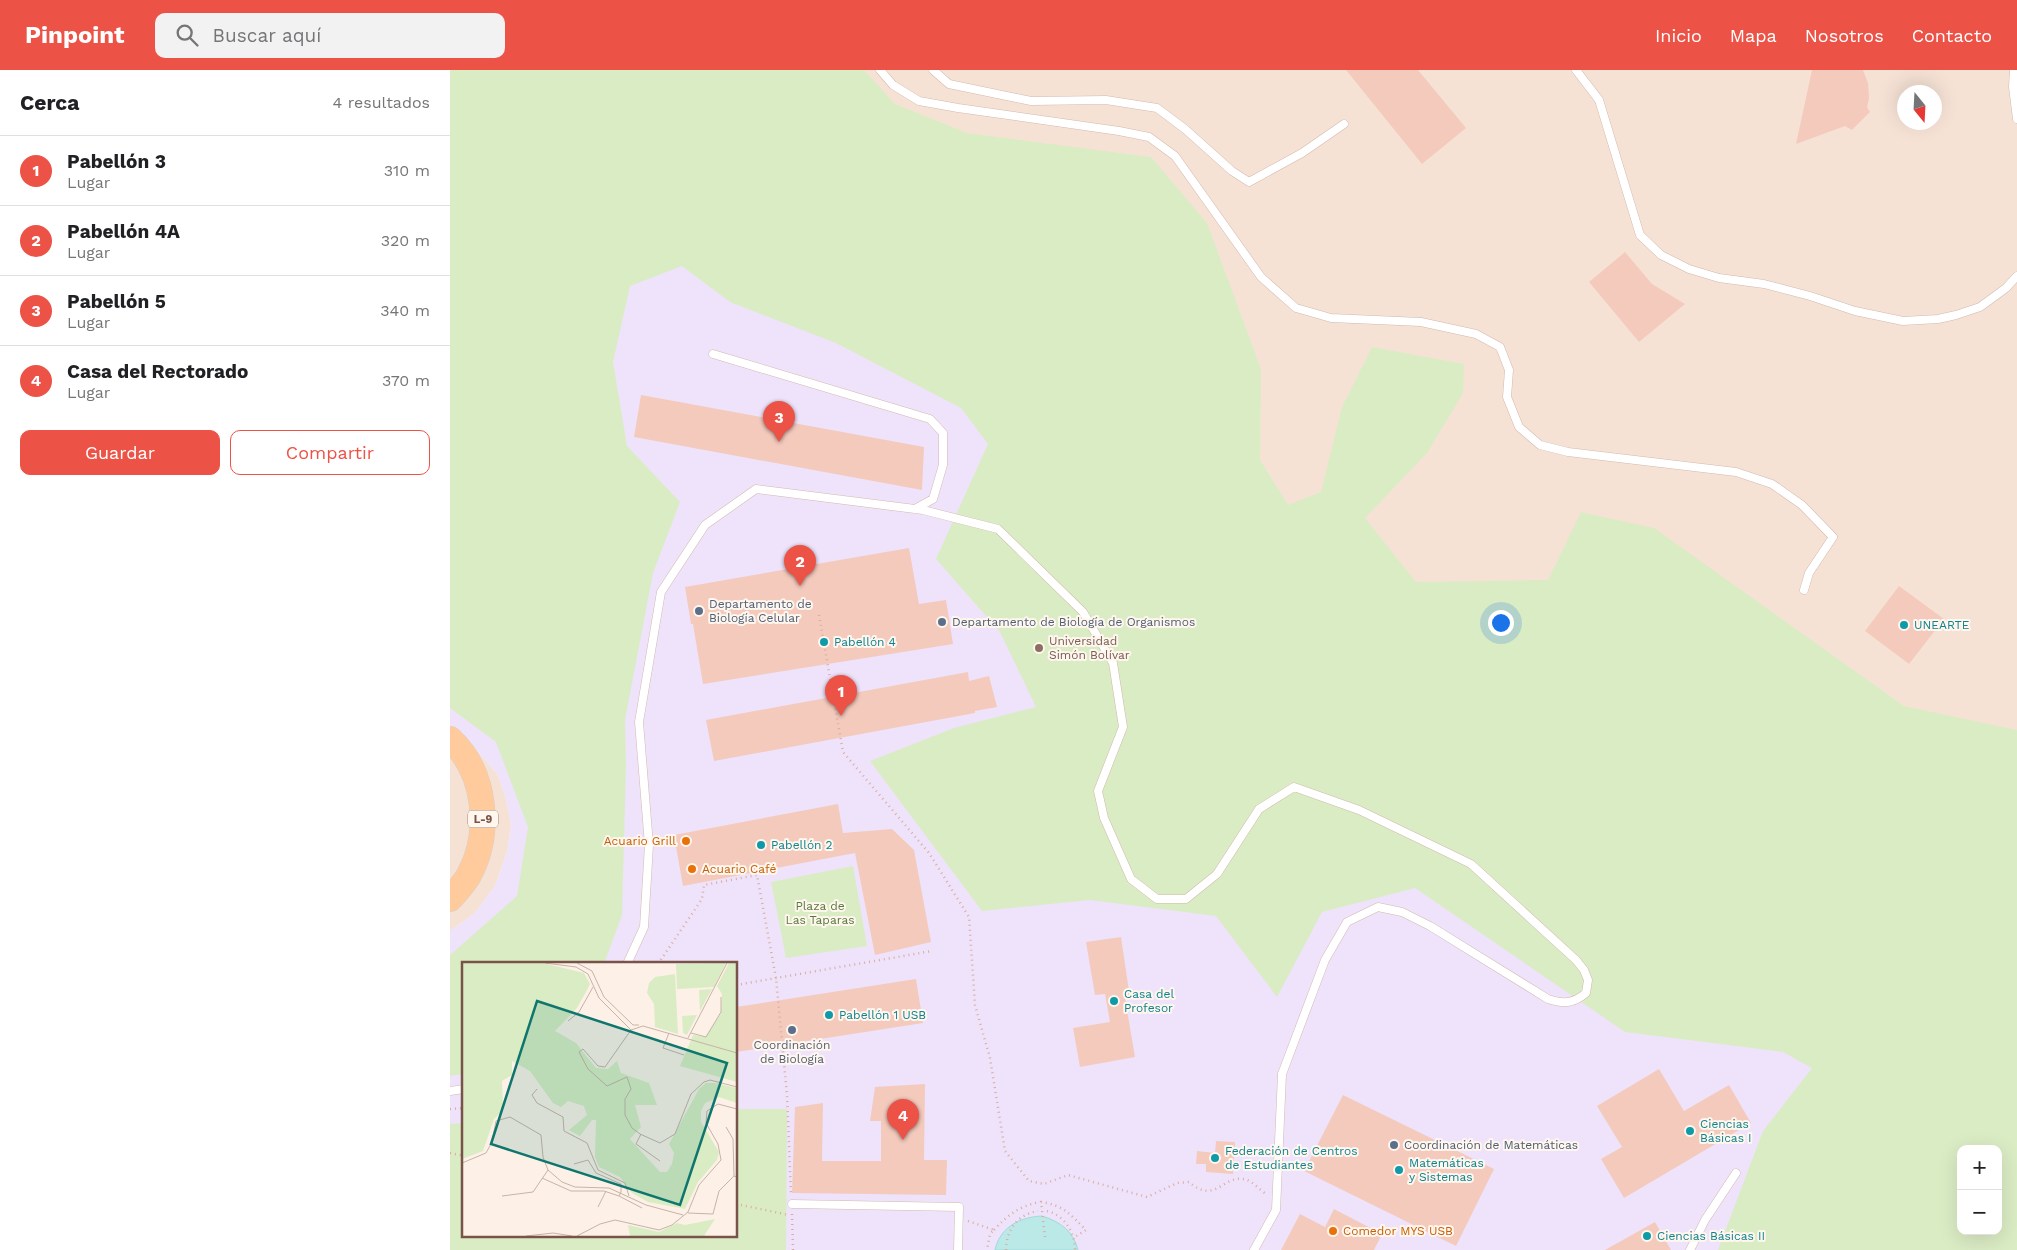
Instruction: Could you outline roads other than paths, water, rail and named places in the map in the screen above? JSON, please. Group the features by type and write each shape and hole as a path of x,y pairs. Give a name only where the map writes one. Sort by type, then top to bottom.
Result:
{"main road":[{"name":"L-9","path":"450,739 458,746 471,766 480,793 483,817 481,839 469,874 450,899"}],"lane":[{"path":"880,70 893,85 919,101 1119,130 1149,137 1175,156 1261,277 1296,308 1331,318 1421,322 1476,334 1500,347 1509,370 1508,396 1519,427 1540,445 1568,452 1736,472 1772,484 1802,504 1833,537 1809,573 1804,590"},
{"path":"933,70 949,84 1031,100 1106,100 1156,108 1185,129 1232,171 1249,182 1302,153 1344,124"},
{"path":"1576,70 1599,100 1640,235 1661,255 1689,269 1719,278 1764,284 1903,322 1938,319 1980,307 2006,288 2017,276"},
{"path":"2014,70 2013,87 2017,120"},
{"path":"713,354 930,419 943,433 943,466 933,499 915,509"},
{"path":"628,962 644,927 649,845 639,722 661,592 705,525 756,489 915,509 998,529 1083,612 1113,663 1123,727 1098,791 1104,818 1131,879 1157,899 1186,899 1217,874 1258,808 1294,786 1359,810 1471,864 1560,944 1584,970 1588,980 1586,993 1576,1001 1562,1003 1548,999 1430,926 1402,912 1378,907 1347,922 1325,960 1282,1074 1276,1210 1254,1250"},
{"path":"1690,1250 1705,1220 1736,1173"},
{"path":"792,1204 959,1207 958,1250"}],"water":[{"path":"1042,1216 1055,1221 1065,1228 1076,1243 1078,1250 995,1250 1001,1235 1006,1229 1026,1218"}],"place":[{"name":"Pabellón 5","path":"779,442"},
{"name":"Pabellón 4A","path":"800,586"},
{"name":"Departamento de Biología Celular","path":"699,611"},
{"name":"Departamento de Biología de Organismos","path":"942,622"},
{"name":"UNEARTE","path":"1904,625"},
{"name":"Pabellón 4","path":"824,642"},
{"name":"Universidad Simón Bolívar","path":"1039,648"},
{"name":"Pabellón 3","path":"841,716"},
{"name":"Acuario Grill","path":"686,841"},
{"name":"Pabellón 2","path":"761,845"},
{"name":"Acuario Café","path":"692,869"},
{"name":"Casa del Profesor","path":"1114,1001"},
{"name":"Pabellón 1 USB","path":"829,1015"},
{"name":"Coordinación de Biología","path":"792,1030"},
{"name":"Ciencias Básicas I","path":"1690,1131"},
{"name":"Casa del Rectorado","path":"903,1140"},
{"name":"Coordinación de Matemáticas","path":"1394,1145"},
{"name":"Federación de Centros de Estudiantes","path":"1215,1158"},
{"name":"Matemáticas y Sistemas","path":"1399,1170"},
{"name":"Comedor MYS USB","path":"1333,1231"},
{"name":"Ciencias Básicas II","path":"1647,1236"}],"park label":[{"name":"Plaza de Las Taparas","path":"820,913"}]}
